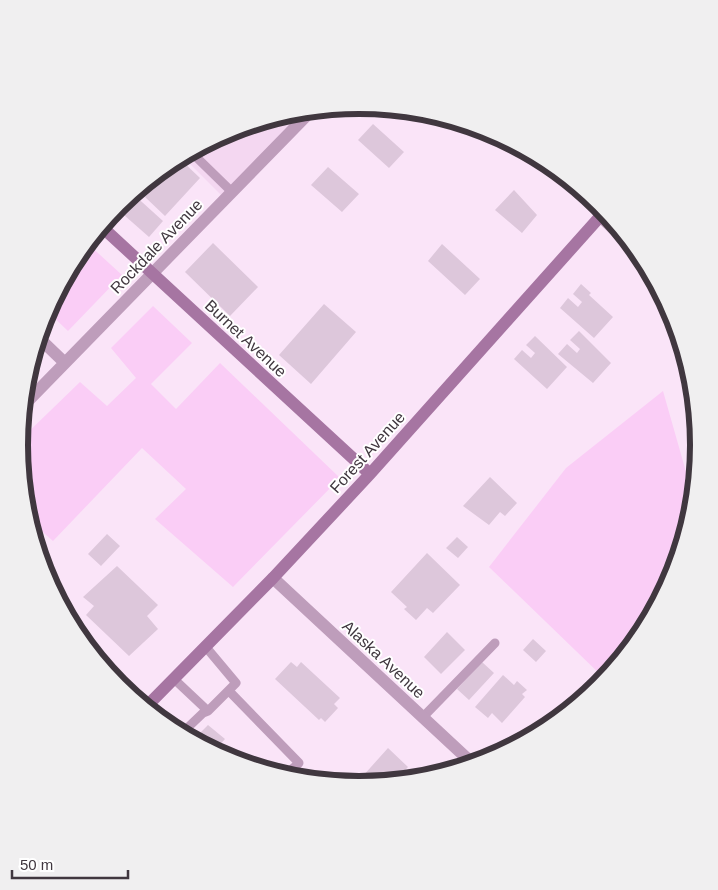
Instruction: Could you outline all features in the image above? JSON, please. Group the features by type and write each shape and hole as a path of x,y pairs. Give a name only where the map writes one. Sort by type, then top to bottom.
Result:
{"street":[{"name":"Rockdale Avenue","path":"31,398 304,118"},
{"name":"Forest Avenue","path":"150,703 273,578 370,474 599,217"},
{"name":"Burnet Avenue","path":"106,231 370,474"},
{"path":"44,343 65,363"},
{"name":"Alaska Avenue","path":"273,578 468,758"}],"lane":[{"path":"196,157 232,192"},
{"path":"423,717 495,643"},
{"path":"187,728 236,684 206,646"},
{"path":"174,679 208,711"},
{"path":"229,691 299,763 292,769"}],"shaded area":[{"path":"304,118 225,199 187,161 212,148 252,131"},
{"path":"92,248 122,275 68,331 53,317 72,279"},
{"path":"153,306 192,343 151,384 176,409 220,363 340,478 233,587 155,519 186,489 142,448 53,541 38,528 30,488 28,432 80,382 107,406 136,378 111,348"},
{"path":"663,391 689,481 684,510 673,552 656,592 635,629 599,673 489,567 566,468"}],"building":[{"path":"373,124 404,152 389,168 358,140"},
{"path":"184,163 200,178 165,216 145,197 156,185 155,184 157,182"},
{"path":"328,167 359,194 342,212 311,185"},
{"path":"514,190 537,215 522,233 495,210"},
{"path":"138,198 163,221 149,237 122,214"},
{"path":"213,243 258,287 230,316 185,272"},
{"path":"442,244 480,279 465,295 428,261"},
{"path":"581,284 591,293 589,295 613,317 594,338 560,308 568,298 578,307 582,302 573,294"},
{"path":"324,304 356,332 311,384 279,355"},
{"path":"579,331 611,363 593,383 558,354 567,344 577,353 580,349 570,340"},
{"path":"535,336 567,367 547,389 514,359 522,350 531,358 535,353 526,345"},
{"path":"490,477 517,503 505,516 500,512 489,525 463,506"},
{"path":"107,534 120,546 101,566 88,554"},
{"path":"457,537 468,547 458,558 446,548"},
{"path":"427,553 460,585 433,613 427,608 416,620 404,609 407,607 391,592"},
{"path":"117,566 158,605 147,616 158,629 129,656 86,615 94,606 83,597"},
{"path":"447,632 465,650 441,674 424,657"},
{"path":"533,639 546,651 536,662 523,650"},
{"path":"291,662 297,667 301,662 340,698 334,704 338,708 325,722 321,718 319,720 275,679"},
{"path":"482,662 494,673 469,700 457,689"},
{"path":"503,675 514,685 517,681 527,690 522,694 525,697 502,723 492,713 488,718 475,707"},
{"path":"208,725 225,739 219,745 198,735"},
{"path":"388,748 408,767 401,774 363,776"}]}
